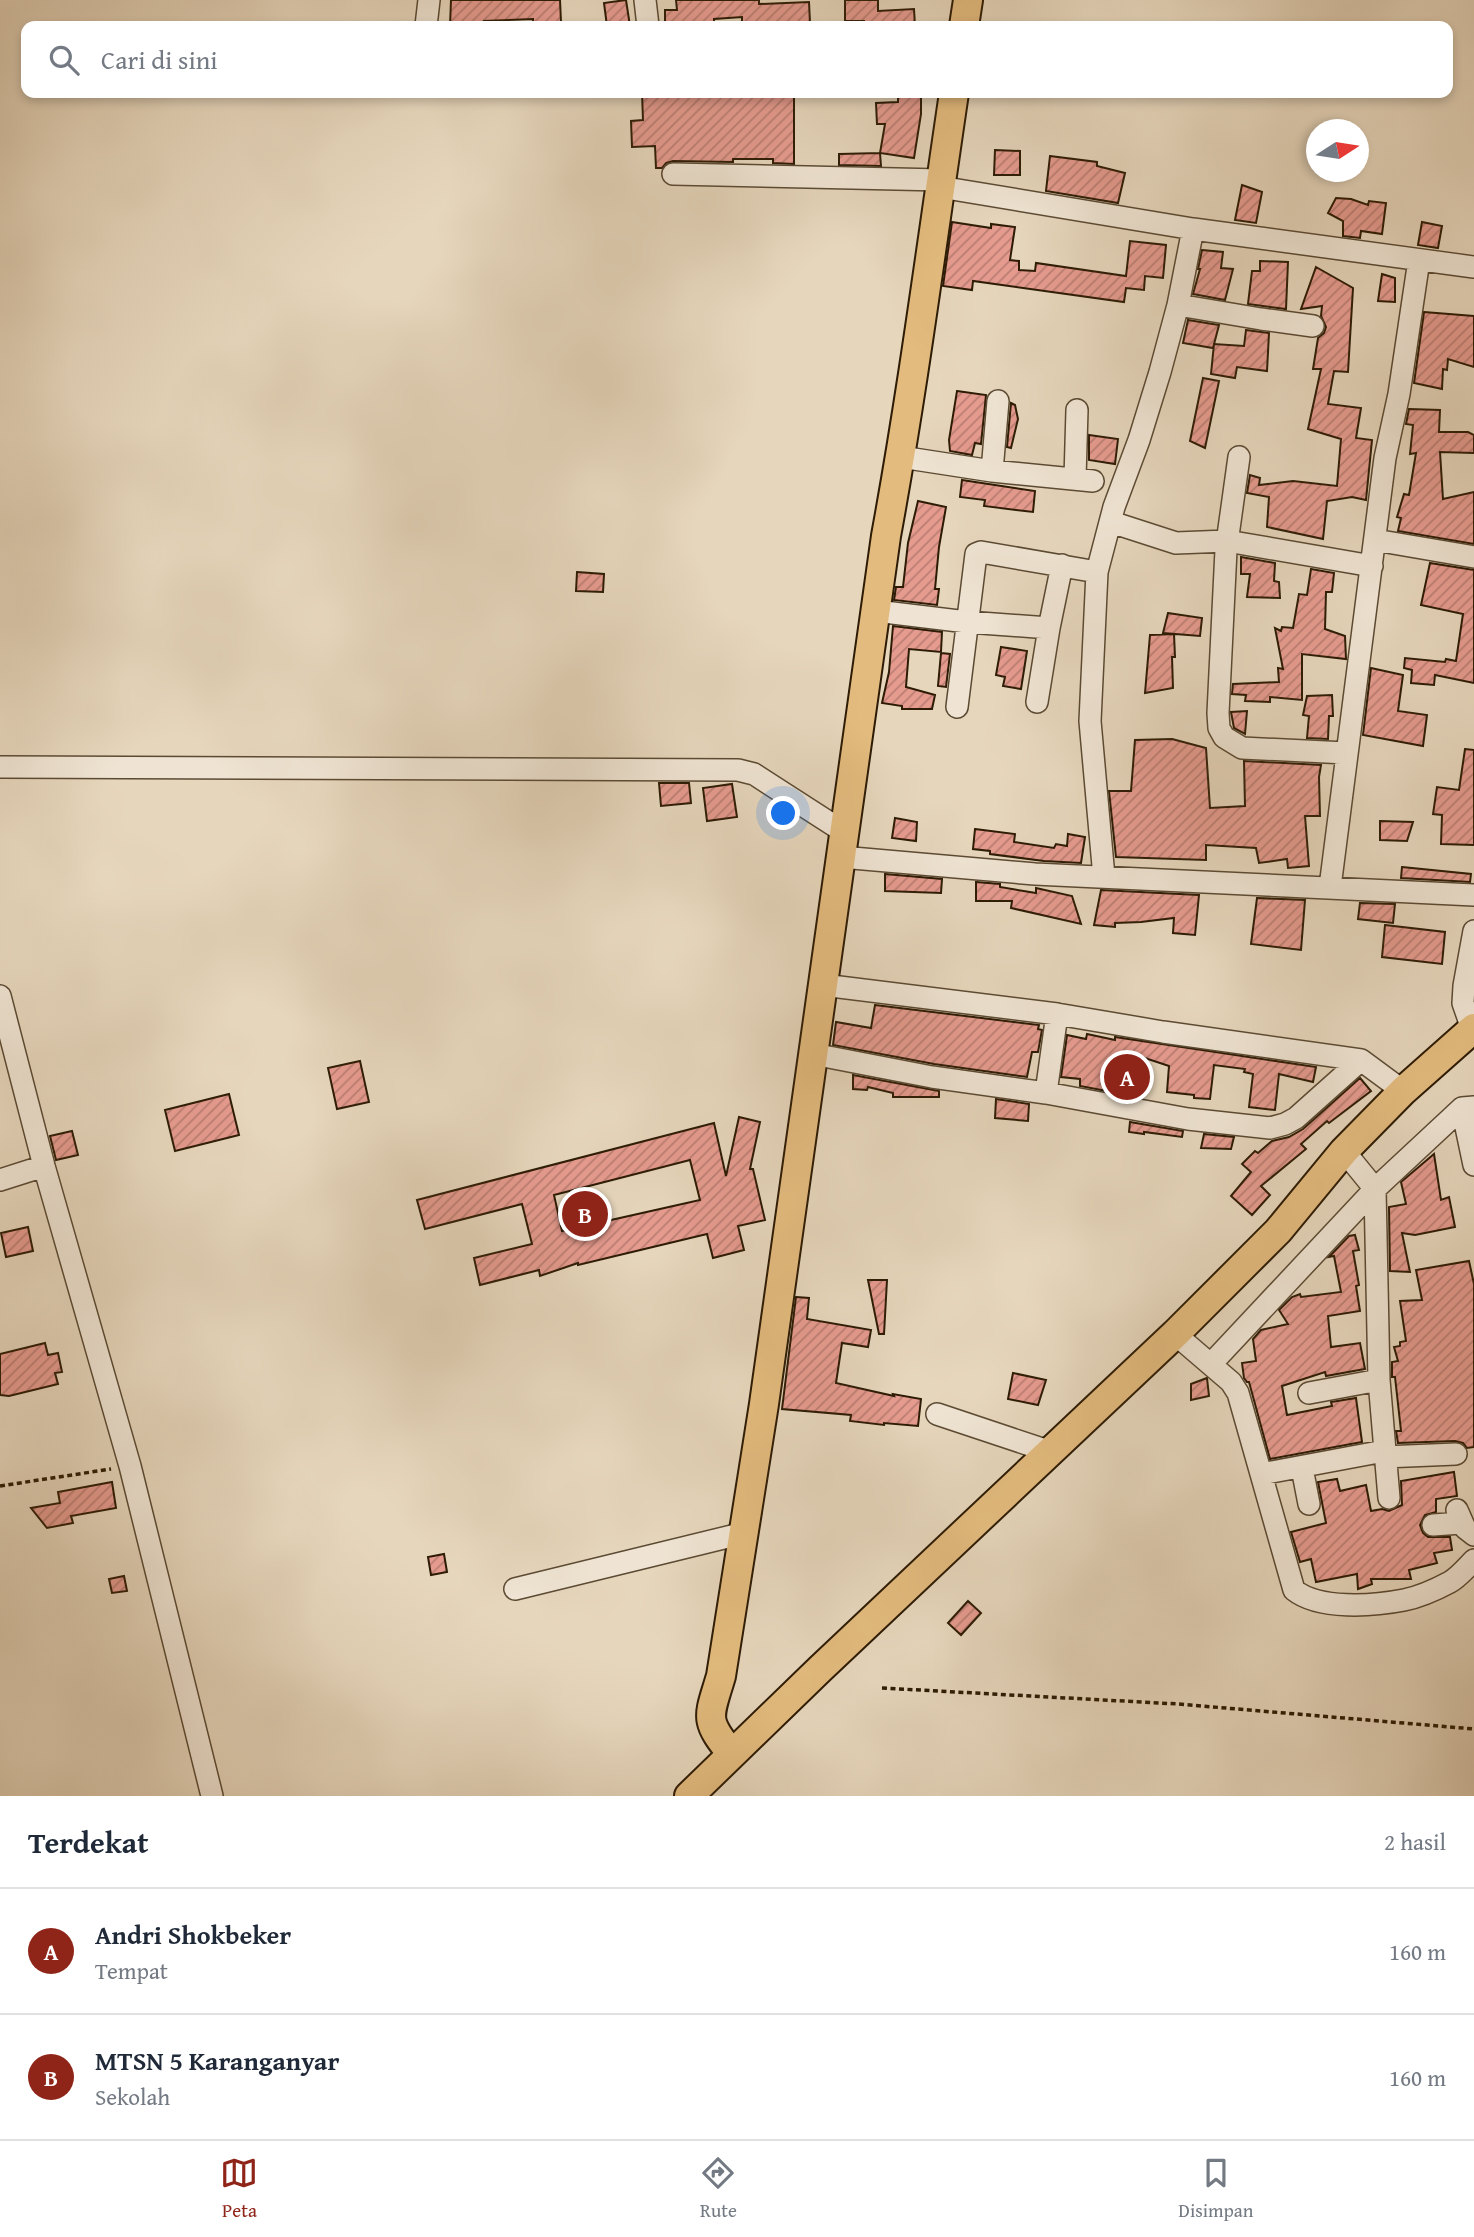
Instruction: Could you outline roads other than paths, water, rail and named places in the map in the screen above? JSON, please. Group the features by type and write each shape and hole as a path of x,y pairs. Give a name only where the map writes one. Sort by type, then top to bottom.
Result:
{"main road":[{"path":"965,21 968,0"},
{"path":"733,1754 714,1733 710,1720 721,1676 764,1404 886,536 901,457 953,98"},
{"path":"692,1795 1051,1452 1179,1337 1278,1231 1361,1172 1403,1091 1473,1029"}],"street":[{"path":"427,21 429,0"},
{"path":"645,0 647,21"},
{"path":"673,174 941,183 1193,229 1474,267"},
{"path":"1104,877 1090,721 1097,572 1114,507 1139,440 1178,305 1193,229"},
{"path":"1330,887 1385,458 1399,394 1419,260"},
{"path":"1178,305 1312,326"},
{"path":"992,471 998,401"},
{"path":"901,457 992,471 1084,480 1077,410"},
{"path":"1239,457 1227,541 1219,728 1224,737 1242,748 1346,753"},
{"path":"1111,522 1176,543 1227,541 1372,566"},
{"path":"1375,540 1474,557"},
{"path":"957,707 977,553 1097,572"},
{"path":"1037,702 1062,565"},
{"path":"876,611 1049,628"},
{"path":"0,767 738,770 754,774 843,844 1035,874 1474,895"},
{"path":"1473,1029 1464,995 1474,931"},
{"path":"823,985 1057,1014 1362,1060 1403,1091"},
{"path":"0,996 44,1166 130,1466 212,1796"},
{"path":"1046,1093 1057,1014"},
{"path":"813,1054 932,1077 1046,1093 1188,1119 1270,1128 1296,1118 1362,1060"},
{"path":"1211,1364 1361,1172 1468,1107 1474,1166"},
{"path":"0,1180 44,1166"},
{"path":"1361,1172 1389,1497"},
{"path":"1179,1337 1231,1382 1238,1393 1294,1590 1304,1598 1339,1604 1407,1599 1452,1581 1474,1560"},
{"path":"1309,1393 1379,1380"},
{"path":"937,1414 1051,1452"},
{"path":"1261,1474 1384,1454 1456,1454"},
{"path":"1302,1468 1309,1504"},
{"path":"1433,1525 1464,1522"},
{"path":"515,1590 744,1533"}],"place":[{"name":"Andri Shokbeker","path":"1127,1077"},
{"name":"MTSN 5 Karanganyar","path":"585,1214"}]}
